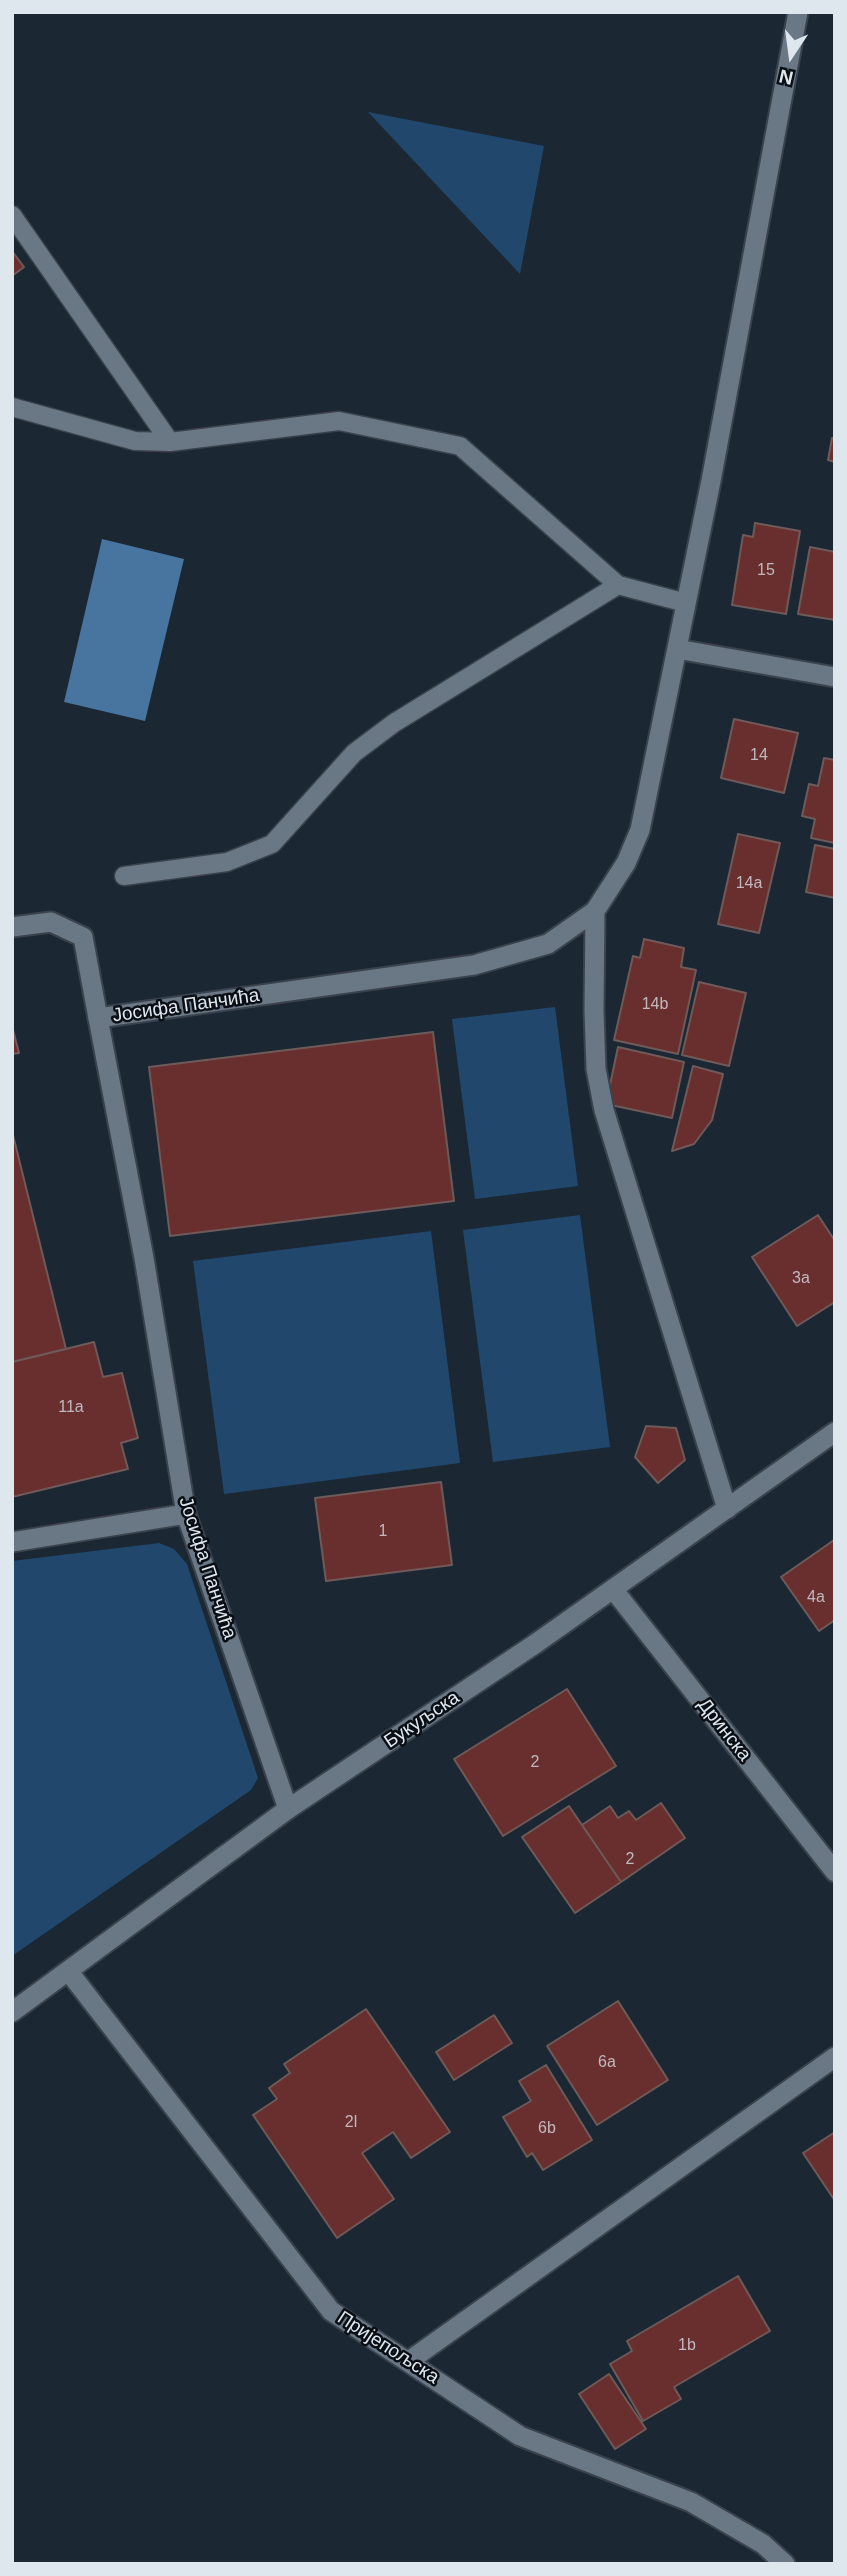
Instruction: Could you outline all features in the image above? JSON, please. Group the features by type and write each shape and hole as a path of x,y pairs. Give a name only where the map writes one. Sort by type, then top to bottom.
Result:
{"street":[{"name":"Јосифа Панчића","path":"288,1809 186,1514 144,1258 98,1018 474,965 548,944 595,911 626,863 640,830 686,603 798,12"},
{"path":"677,649 835,677"},
{"path":"595,911 595,1057 604,1110 727,1509"},
{"path":"12,927 51,922 83,937 98,1018"},
{"name":"Букуљска","path":"12,2012 288,1809 536,1644 835,1432"},
{"path":"12,1542 186,1514"},
{"name":"Дринска","path":"613,1589 835,1872"},
{"name":"Пријепољска","path":"69,1972 331,2311 520,2436 691,2502 763,2544 785,2564"},
{"path":"409,2361 835,2057"}],"lane":[{"path":"12,215 170,442"},
{"path":"12,407 135,441 170,442 339,421 460,446 618,585 686,603"},
{"path":"124,877 227,862 272,844 354,753 416,709 618,585"}],"shaded area":[{"path":"368,112 544,146 520,274"},
{"path":"102,539 184,559 145,721 64,702"},
{"path":"555,1007 578,1186 475,1199 452,1019"},
{"path":"580,1215 610,1447 493,1462 463,1230"},
{"path":"431,1231 460,1463 224,1494 193,1261"},
{"path":"159,1543 174,1549 187,1564 258,1778 251,1790 12,1956 12,1561"}],"building":[{"path":"12,251 24,267 12,276"},
{"path":"832,438 835,438 835,462 828,460"},
{"path":"755,523 800,531 786,614 732,605 743,535 753,537"},
{"path":"810,547 835,552 835,620 798,614"},
{"path":"734,719 798,733 784,793 721,778"},
{"path":"824,758 835,760 835,843 811,838 815,819 802,816 809,784 818,786"},
{"path":"738,834 780,843 759,933 718,924"},
{"path":"815,845 835,849 835,898 806,892"},
{"path":"644,939 684,948 681,967 696,970 678,1054 614,1040 633,956 640,958"},
{"path":"699,982 746,993 729,1066 682,1055"},
{"path":"12,1026 19,1053 12,1054"},
{"path":"433,1032 454,1201 170,1236 149,1067"},
{"path":"618,1047 684,1062 672,1118 606,1104"},
{"path":"693,1066 723,1074 712,1120 694,1144 672,1151"},
{"path":"12,1131 66,1349 12,1362"},
{"path":"818,1215 835,1241 835,1302 797,1326 752,1257"},
{"path":"94,1342 103,1377 122,1373 138,1438 121,1443 128,1469 12,1497 12,1362"},
{"path":"646,1426 676,1428 685,1460 658,1483 635,1457"},
{"path":"441,1482 452,1565 326,1581 315,1498"},
{"path":"834,1540 835,1620 819,1631 781,1577"},
{"path":"567,1689 616,1766 503,1836 454,1759"},
{"path":"661,1803 685,1838 621,1882 582,1825 610,1806 618,1818 629,1811 636,1820"},
{"path":"569,1806 621,1882 575,1913 522,1837"},
{"path":"618,2001 668,2080 597,2125 547,2046"},
{"path":"366,2009 450,2132 411,2158 393,2132 362,2153 394,2199 337,2238 253,2115 277,2099 269,2088 290,2073 284,2064"},
{"path":"494,2015 512,2043 454,2080 436,2052"},
{"path":"546,2065 592,2140 543,2170 532,2153 527,2157 503,2117 531,2101 519,2081"},
{"path":"835,2132 835,2201 803,2153"},
{"path":"738,2276 770,2331 674,2387 681,2399 643,2421 610,2364 632,2351 627,2341"},
{"path":"609,2374 646,2429 615,2449 579,2394"}]}
